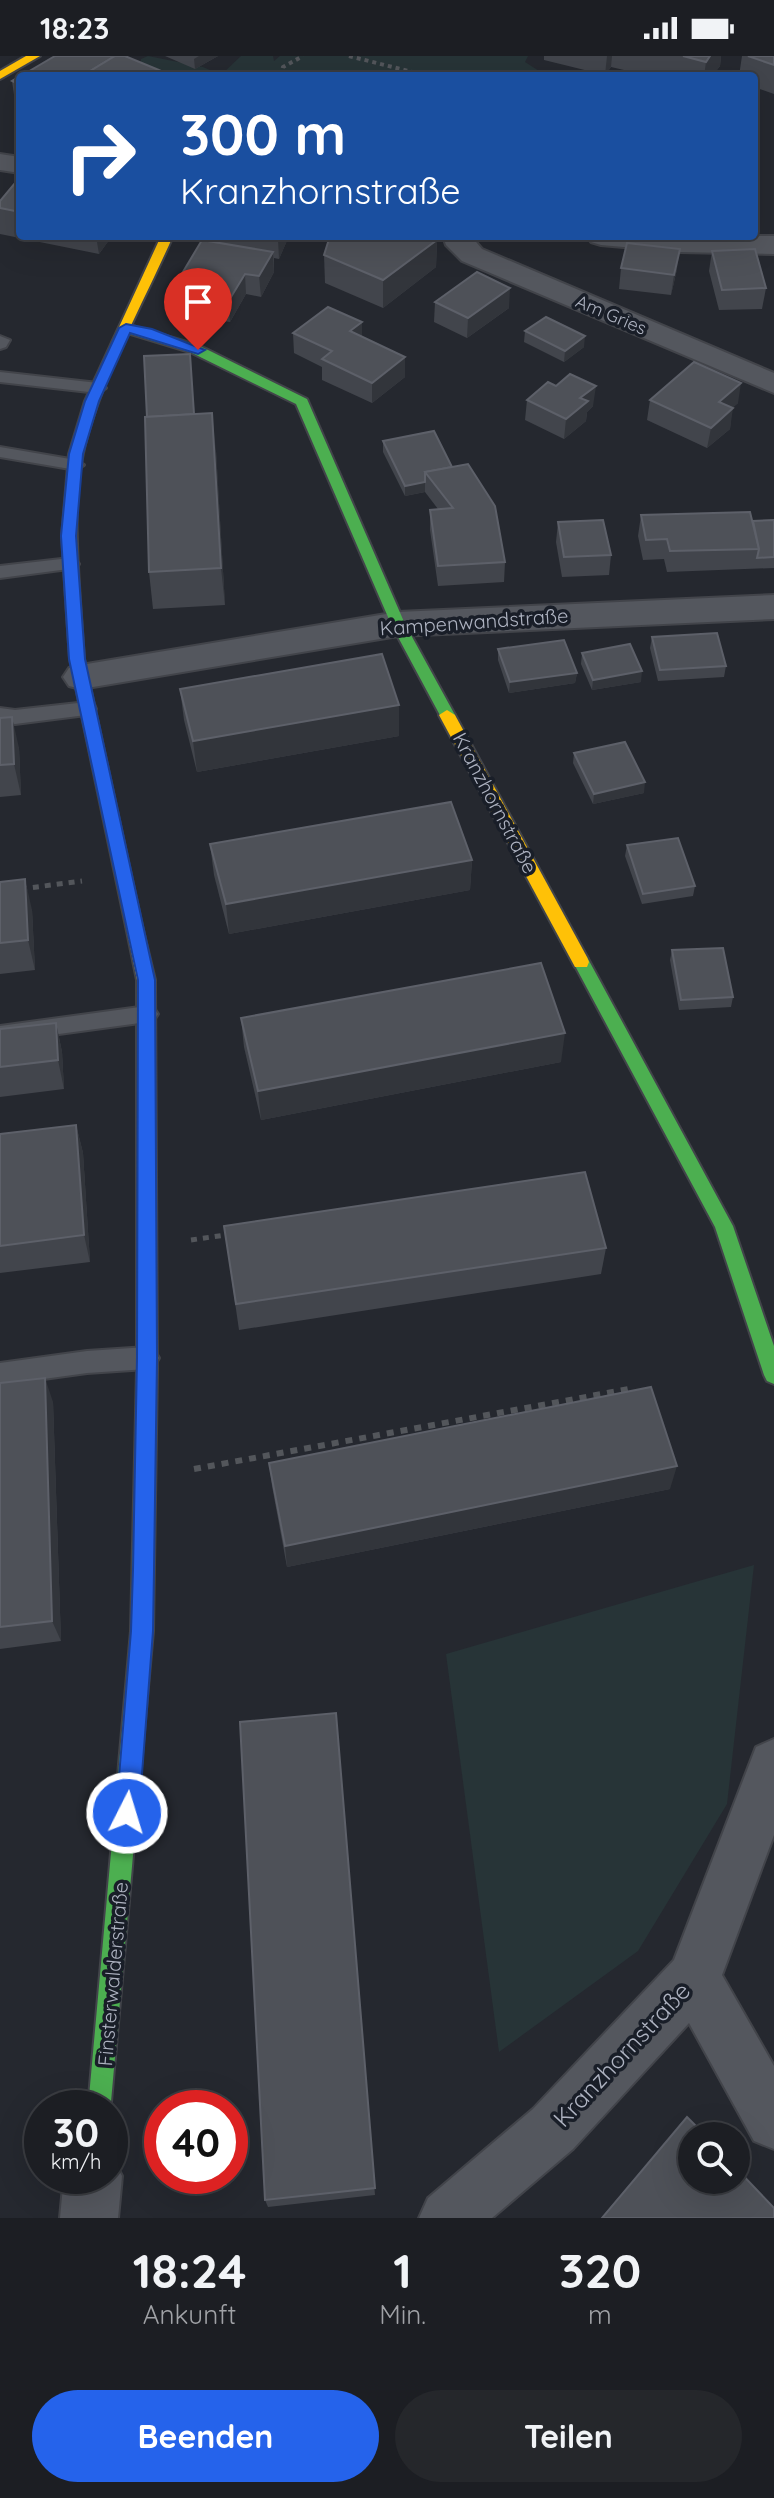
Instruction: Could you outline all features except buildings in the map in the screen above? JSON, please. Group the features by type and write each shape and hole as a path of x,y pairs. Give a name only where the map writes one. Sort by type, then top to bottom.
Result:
{"street":[{"path":"0,76 34,56"},
{"name":"Finsterwalderstraße","path":"102,2090 142,1631 147,1358 147,1014 146,980 84,693 69,536 76,465 98,388 165,240"},
{"name":"Am Gries","path":"457,240 472,255 774,384"},
{"path":"646,240 774,245"},
{"name":"Kranzhornstraße","path":"126,328 198,350 302,402 398,624 724,1226 773,1366"},
{"name":"Kampenwandstraße","path":"84,693 398,624 774,607"},
{"name":"Kranzhornstraße","path":"448,2218 553,2129 694,1978 774,1765"},
{"path":"694,1978 774,2121"},
{"path":"89,2218 91,2194"}],"lane":[{"path":"0,377 98,388"},
{"path":"0,452 76,465"},
{"path":"0,572 70,564"},
{"path":"0,715 15,717 84,693"},
{"path":"0,1034 147,1014"},
{"path":"0,1374 87,1362 147,1358"}],"path":[{"path":"282,72 283,67 303,56"},
{"path":"349,56 412,72"},
{"path":"16,890 124,876"},
{"path":"147,1246 242,1232"},
{"path":"145,1478 629,1389"}],"shaded area":[{"path":"148,56 214,72 167,72 141,65 141,59"},
{"path":"241,56 273,56 274,61 280,56 528,56 525,62 541,72 224,72"},
{"path":"754,1565 727,1804 638,1951 499,2052 446,1654"}],"traffic: fast":[{"path":"126,328 195,349 302,402 398,624 447,715"},
{"path":"581,962 724,1226 774,1375"},
{"path":"102,2090 142,1631 147,1369"}],"traffic: slow":[{"path":"0,76 34,56"},
{"path":"73,601 69,536 76,454 92,401 165,240"},
{"path":"447,715 581,962"},
{"path":"134,926 146,980 147,1369"}],"traffic: jam":[{"path":"73,601 77,659 134,926"}],"route":[{"path":"127,1813 142,1631 147,1358 146,980 77,659 69,536 76,454 92,401 126,328 198,350"}]}
